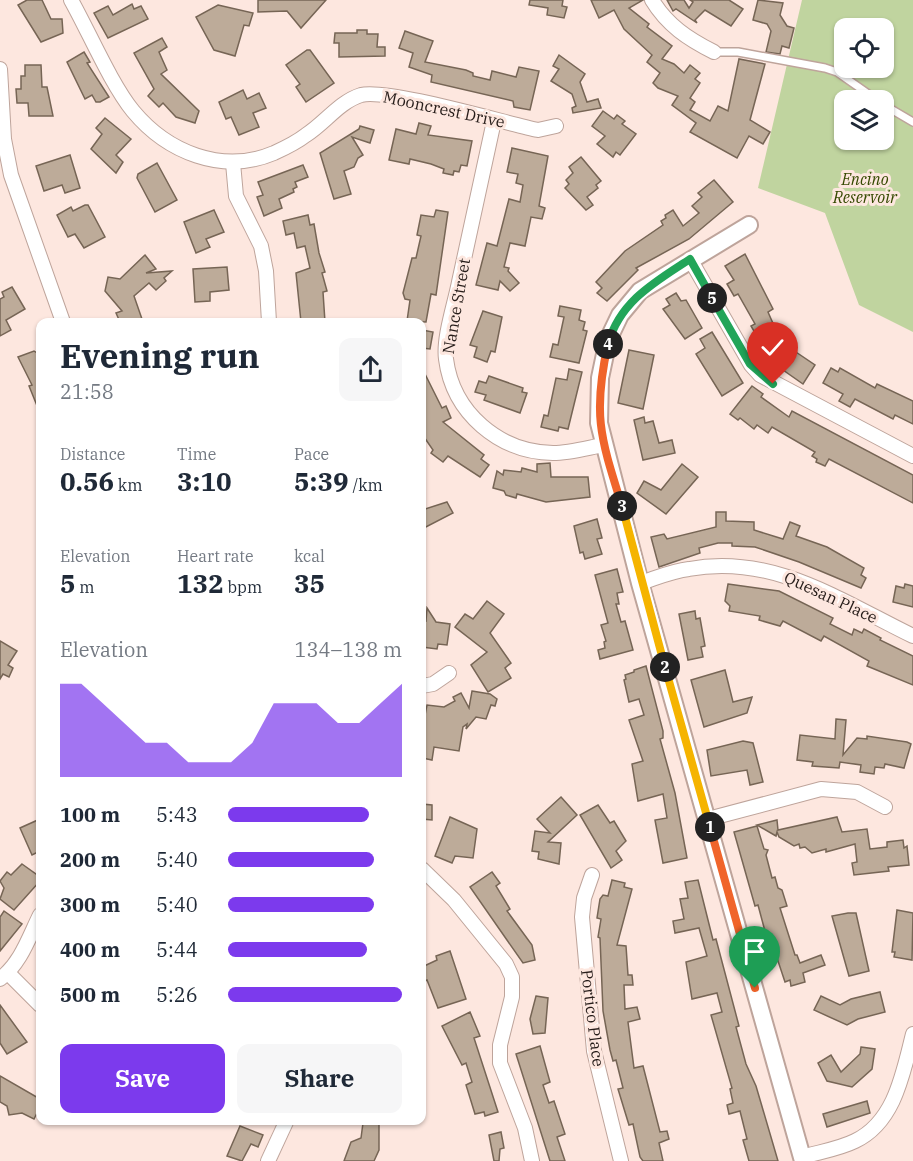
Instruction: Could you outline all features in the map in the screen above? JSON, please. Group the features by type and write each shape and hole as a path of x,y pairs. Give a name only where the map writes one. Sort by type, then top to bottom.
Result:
{"street":[{"name":"Mooncrest Drive","path":"71,0 132,109 156,135 188,154 233,163 273,153 305,136 345,102 362,95 388,95 538,130 556,126"},
{"path":"652,0 670,24 691,40 714,52"},
{"path":"0,69 4,139 11,175 62,318"},
{"name":"Nance Street","path":"494,121 445,356 450,381 468,410 485,430 513,446 554,453 603,446"},
{"path":"233,163 236,196 261,246 266,271 269,318"},
{"path":"749,225 640,291 616,324 608,340 598,400 603,446 623,510 640,583 802,1159 855,1141 876,1126 892,1102 913,1034"},
{"path":"690,259 750,364 760,375 913,456"},
{"name":"Quesan Place","path":"640,583 689,568 754,567 784,574 913,636"},
{"path":"426,685 433,684 449,673"},
{"path":"708,819 821,789 857,792 885,807"},
{"path":"426,873 454,900 506,964 512,977 512,997 500,1045 500,1063 525,1128 532,1161"},
{"name":"Portico Place","path":"592,875 584,898 582,917 594,1052 621,1161"},
{"path":"36,924 27,944 4,976 36,1002"},
{"path":"268,1161 285,1125"}],"lane":[{"path":"714,52 738,52 825,68 837,72 863,90"},
{"path":"894,111 913,122"}],"green space":[{"name":"Encino Reservoir","path":"802,0 913,0 913,332 859,305 825,213 758,188"}],"building":[{"path":"27,0 42,0 51,19 62,19 63,33 41,42 18,5"},
{"path":"258,0 326,0 301,28 287,11 258,12"},
{"path":"530,0 563,0 562,6 567,7 564,18 547,15 548,8 529,5"},
{"path":"591,0 643,0 629,8 649,24 647,27 672,46 662,59 674,64 684,73 690,65 700,73 695,79 700,83 690,98 695,102 690,110 710,121 718,106 728,111 739,59 765,64 750,120 770,132 763,144 749,136 737,158 690,132 696,123 672,105 678,96 658,88 653,83 660,73 647,62 652,55 624,29 614,10 599,18"},
{"path":"667,0 684,0 689,8 693,2 690,0 729,0 743,9 731,26 705,10 695,20 697,23 676,9 673,11"},
{"path":"758,0 783,3 780,15 787,26 794,28 789,48 782,46 780,54 766,52 771,31 767,24 753,20"},
{"path":"132,4 134,9 141,6 148,19 108,38 94,13 108,6 113,15"},
{"path":"218,5 253,13 249,26 244,25 235,56 214,50 196,17"},
{"path":"357,30 367,30 367,34 378,34 377,47 385,47 385,56 339,57 339,43 334,43 335,33 357,33"},
{"path":"405,31 433,41 425,62 466,70 473,73 473,76 490,80 492,71 516,77 519,67 539,71 530,110 514,107 513,101 431,82 432,75 409,67 413,53 399,48"},
{"path":"162,38 167,47 159,52 167,70 161,74 199,111 195,123 176,117 163,103 159,107 148,96 154,89 134,53"},
{"path":"310,50 334,83 306,102 296,87 300,84 286,65"},
{"path":"84,52 90,62 87,63 109,97 100,102 96,102 92,95 85,99 67,62"},
{"path":"559,55 585,74 580,82 587,102 598,99 601,108 573,113 572,108 576,106 572,94 551,81 559,69 553,66"},
{"path":"25,65 41,65 42,87 47,87 53,116 29,116 28,103 17,103 16,89 21,89 21,76 25,76"},
{"path":"243,90 247,99 259,93 266,108 253,113 259,127 239,135 231,117 226,119 219,102"},
{"path":"603,111 614,119 617,115 625,121 622,124 636,134 620,155 616,152 613,157 597,144 605,136 592,126"},
{"path":"105,118 131,139 116,155 123,162 116,173 91,149 102,134 96,128"},
{"path":"419,123 431,126 428,135 472,141 467,166 461,165 459,172 454,171 453,175 443,173 444,169 431,164 410,159 409,164 389,160 396,129 416,134"},
{"path":"360,126 374,130 370,143 352,137 363,155 358,158 354,167 344,171 351,194 334,199 320,153 359,129"},
{"path":"512,148 548,156 539,206 545,208 542,219 531,217 525,246 510,243 504,267 509,268 508,271 519,283 510,291 500,281 498,290 476,285 487,243 497,246 509,199 520,202 523,185 516,183 518,174 507,172"},
{"path":"70,155 80,188 65,193 62,185 44,191 36,166"},
{"path":"581,157 601,181 596,185 598,188 587,197 593,205 586,210 565,188 569,184 566,180 573,173 569,167"},
{"path":"157,163 177,200 155,212 137,178 138,174"},
{"path":"303,165 308,177 295,182 297,187 293,189 294,192 279,199 282,208 264,216 257,197 263,195 258,182"},
{"path":"714,180 733,202 689,239 636,268 638,270 607,301 597,293 602,288 596,282 625,251 663,225 661,221 666,218 665,215 673,210 683,226 699,213 692,206 702,197 698,193"},
{"path":"88,205 105,237 84,248 75,234 68,237 57,215 71,207 73,211"},
{"path":"214,210 224,232 206,239 210,247 196,253 184,222"},
{"path":"436,210 448,212 436,295 431,294 426,322 426,318 407,318 410,300 405,299 403,293 412,258 416,258 421,236 417,235 421,215 434,217"},
{"path":"308,215 310,225 314,224 325,272 322,273 327,291 323,292 325,318 301,318 296,273 310,268 305,246 297,248 294,233 286,235 283,221"},
{"path":"745,254 773,309 768,312 775,328 758,338 751,326 755,324 738,294 734,296 727,284 734,280 725,266"},
{"path":"145,255 156,269 146,273 172,271 164,278 166,281 156,290 149,283 134,296 142,318 118,318 116,313 122,311 105,291 108,277 120,279"},
{"path":"227,267 229,290 210,292 210,301 195,302 193,269"},
{"path":"12,287 25,309 6,320 11,330 0,336 0,299 4,297 2,292"},
{"path":"676,293 681,301 686,300 702,328 685,339 663,309 670,305 666,299"},
{"path":"560,306 581,310 579,320 585,322 583,330 587,331 579,363 550,357 553,344 558,345 564,317 558,316"},
{"path":"483,311 502,317 495,352 491,351 487,362 474,357 477,347 470,345"},
{"path":"426,331 433,332 430,349 426,348"},
{"path":"712,332 743,383 722,396 696,354 705,348 700,339"},
{"path":"784,344 815,365 803,384 766,358 773,347 780,352"},
{"path":"629,350 654,355 643,409 618,403"},
{"path":"36,352 36,403 29,386 32,385 18,357"},
{"path":"831,368 838,372 840,368 875,388 877,384 913,401 913,424 895,415 893,419 855,399 850,407 839,401 843,394 823,383"},
{"path":"569,369 582,372 568,429 559,427 558,431 541,427 544,415 548,416 556,378 567,380"},
{"path":"426,376 442,408 446,406 451,418 443,422 484,455 481,459 489,465 480,477 448,456 443,462 431,453 433,450 426,440"},
{"path":"489,376 523,388 522,392 527,393 520,413 484,400 486,395 475,392 479,381 486,383"},
{"path":"752,386 763,394 761,397 789,417 792,411 913,475 913,503 829,459 825,466 816,462 817,459 812,456 815,452 772,427 768,433 757,425 754,429 740,418 738,420 730,414"},
{"path":"644,417 645,423 653,421 659,443 672,440 675,453 643,460 634,420"},
{"path":"550,463 551,477 588,477 590,497 546,502 517,494 516,498 493,488 497,471 503,475 504,470 521,472 522,468 537,472 537,464"},
{"path":"682,464 698,477 666,514 637,493 644,481 661,490"},
{"path":"447,502 453,513 426,527 426,509"},
{"path":"716,512 726,512 726,521 754,522 754,530 783,539 790,522 800,526 796,536 827,547 864,568 861,575 866,578 861,588 799,562 755,547 732,546 732,543 718,543 699,548 700,553 659,567 651,537 664,534 667,539 716,527"},
{"path":"597,519 602,538 597,539 602,554 585,559 583,552 580,553 574,526"},
{"path":"617,569 623,592 617,593 619,604 616,604 621,622 625,621 633,650 600,659 598,650 605,648 604,642 606,641 601,625 608,623 595,575"},
{"path":"728,584 779,591 833,618 830,624 852,635 854,629 862,633 864,629 881,638 880,640 913,656 913,685 867,666 869,661 824,636 821,641 783,621 780,626 759,620 760,616 729,611 730,606 725,601"},
{"path":"905,584 913,586 913,607 893,602 896,586 904,588"},
{"path":"487,601 504,614 490,633 511,663 505,668 511,678 488,692 471,665 487,652 455,627 465,614 473,619"},
{"path":"427,608 436,622 450,624 447,645 438,644 437,649 426,648"},
{"path":"695,611 696,619 700,618 705,646 701,647 703,657 688,660 679,614"},
{"path":"0,641 17,651 8,665 13,668 9,677 3,674 0,679"},
{"path":"646,666 663,731 663,738 660,739 675,793 687,858 663,863 655,820 667,818 663,794 638,801 632,764 643,761 629,720 644,715 639,699 629,702 624,680 625,675"},
{"path":"725,670 733,702 752,697 747,713 704,727 691,680"},
{"path":"472,691 490,694 497,699 495,706 491,705 486,719 476,717 466,729 467,724 463,727 459,751 434,747 432,760 426,759 427,705 444,707 455,701 453,697 461,693 469,708"},
{"path":"836,719 846,720 843,755 857,738 867,739 867,736 907,742 911,744 904,768 885,764 884,768 875,767 874,774 860,772 861,765 840,762 839,768 812,766 813,762 797,760 800,735 835,739"},
{"path":"743,741 753,743 763,782 750,785 747,770 711,776 707,750"},
{"path":"561,797 577,815 548,842 561,843 559,864 538,859 539,852 532,851 535,831 550,833 537,819"},
{"path":"426,804 432,805 432,820 426,819"},
{"path":"598,805 610,823 614,821 626,841 616,851 622,860 611,868 580,815"},
{"path":"450,817 477,829 473,858 455,856 452,863 435,856"},
{"path":"837,817 842,832 867,829 870,849 887,847 887,842 903,840 904,848 907,846 909,865 888,867 889,871 854,875 852,863 857,862 855,844 826,852 826,849 812,853 805,847 800,848 799,844 794,846 779,837 777,832 776,836 757,825 777,820 778,830"},
{"path":"36,821 36,853 32,855 20,828"},
{"path":"757,826 764,849 768,850 766,855 772,878 775,877 778,888 782,890 787,906 780,908 795,955 800,963 821,955 825,965 803,973 805,982 791,986 790,980 785,982 769,934 766,935 758,905 755,906 734,832"},
{"path":"22,864 36,874 36,885 14,910 0,899 4,888 0,881 7,872 11,875"},
{"path":"492,872 500,883 496,886 510,909 507,911 532,945 535,960 523,963 470,887"},
{"path":"612,880 625,883 624,887 632,889 617,945 626,946 628,975 632,975 633,985 624,985 625,1009 637,1007 640,1019 628,1022 634,1068 643,1066 660,1132 667,1131 669,1139 659,1143 663,1161 643,1161 640,1157 633,1124 629,1125 618,1089 623,1088 616,1060 613,1061 610,1050 603,1011 600,938 598,937 601,919 597,918 600,899 603,895 608,896"},
{"path":"698,880 739,1026 736,1027 746,1064 756,1086 778,1161 749,1161 743,1140 747,1139 740,1111 729,1114 727,1105 733,1103 730,1089 732,1088 711,1015 722,1012 717,993 692,999 686,962 707,956 699,928 675,933 673,921 684,919 680,899 688,898 685,882"},
{"path":"897,910 913,913 912,960 894,957 895,952 892,952"},
{"path":"4,911 22,924 0,951 0,917"},
{"path":"856,913 869,971 849,976 832,916"},
{"path":"450,951 466,999 438,1008 426,980 426,965 437,960 436,956"},
{"path":"880,992 885,1012 858,1019 847,1025 814,1010 821,996 840,1005 851,999"},
{"path":"536,996 548,998 545,1033 533,1034 530,1019"},
{"path":"0,1005 27,1042 7,1054 0,1043"},
{"path":"470,1012 480,1036 474,1038 498,1112 485,1116 484,1112 475,1114 466,1085 472,1082 466,1063 462,1065 442,1026"},
{"path":"540,1046 550,1082 543,1085 549,1103 554,1101 565,1134 557,1137 565,1161 550,1161 516,1054"},
{"path":"861,1047 875,1049 872,1069 852,1087 827,1081 818,1063 831,1055 841,1072 860,1054"},
{"path":"0,1076 36,1097 36,1115 34,1119 22,1113 9,1115 7,1106 0,1102"},
{"path":"867,1101 870,1113 827,1127 823,1114"},
{"path":"363,1125 379,1125 379,1150 374,1161 344,1161 351,1142 361,1138"},
{"path":"240,1126 263,1135 258,1147 251,1144 242,1161 227,1156"},
{"path":"501,1132 504,1148 500,1149 499,1161 494,1161 489,1135"}],"route":[{"path":"755,988 640,583 623,510 603,446 598,400 608,340 620,315 640,291 690,259 750,364 773,384"}]}
